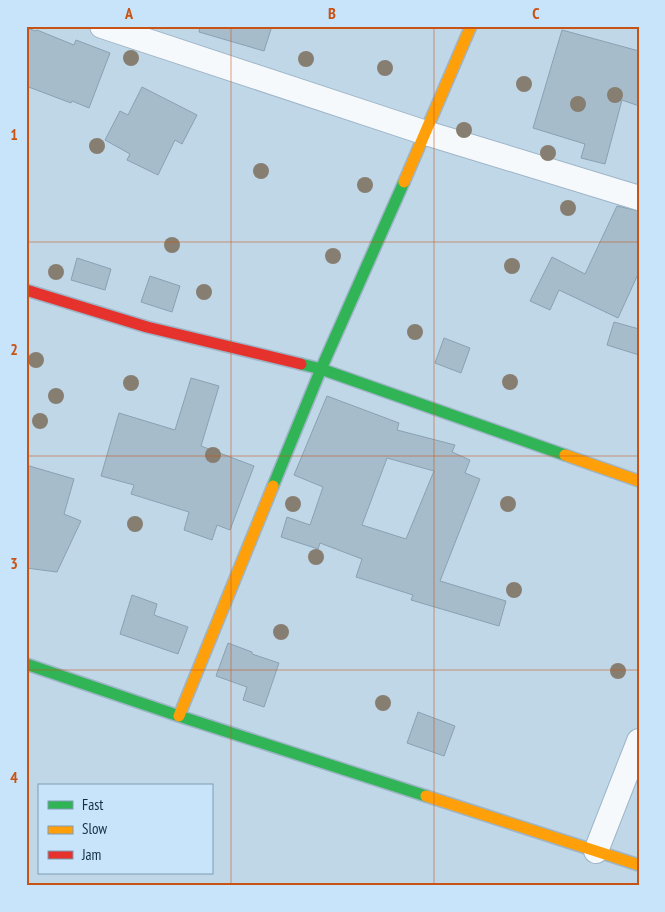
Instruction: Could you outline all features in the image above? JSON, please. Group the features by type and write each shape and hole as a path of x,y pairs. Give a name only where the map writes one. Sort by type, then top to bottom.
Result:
{"street":[{"path":"102,26 426,133 639,198"},
{"path":"179,716 321,369 426,133 471,26"},
{"path":"26,290 147,327 321,369 639,481"},
{"path":"26,664 179,716 639,865"},
{"path":"596,851 639,741"}],"building":[{"path":"200,26 272,26 264,51 199,32"},
{"path":"26,28 37,30 74,45 76,40 110,53 89,108 26,86"},
{"path":"562,30 639,51 639,106 622,100 605,164 581,158 585,144 533,128"},
{"path":"142,87 197,115 182,144 175,140 158,175 127,160 130,154 105,140 120,111 128,115"},
{"path":"617,206 639,211 639,272 618,318 559,290 550,310 530,301 552,257 585,274"},
{"path":"77,258 111,269 105,290 71,280"},
{"path":"150,276 180,286 172,312 141,302"},
{"path":"614,322 639,329 639,355 607,345"},
{"path":"444,338 470,348 461,373 435,363"},
{"path":"191,378 219,386 201,446 254,466 230,530 217,525 212,540 184,530 189,512 131,494 134,485 101,476 119,413 175,430"},
{"path":"327,396 399,423 397,430 455,445 452,452 470,460 465,473 480,479 440,581 506,601 499,626 411,600 413,595 356,577 362,559 320,543 318,549 281,537 287,517 310,525 323,487 294,475","holes":["387,458 434,471 406,539 362,525"]},
{"path":"26,465 74,479 64,514 81,521 57,572 26,568"},
{"path":"132,595 157,604 154,615 188,627 178,654 120,634"},
{"path":"228,643 279,663 264,707 243,700 247,687 216,676"},
{"path":"418,712 455,726 444,756 407,743"}],"traffic: fast":[{"path":"273,486 321,369 404,182"},
{"path":"301,364 321,369 565,455"},
{"path":"26,664 426,796"}],"traffic: slow":[{"path":"404,182 471,26"},
{"path":"565,455 639,481"},
{"path":"179,716 273,486"},
{"path":"426,796 639,865"}],"traffic: jam":[{"path":"26,290 147,327 301,364"}]}
